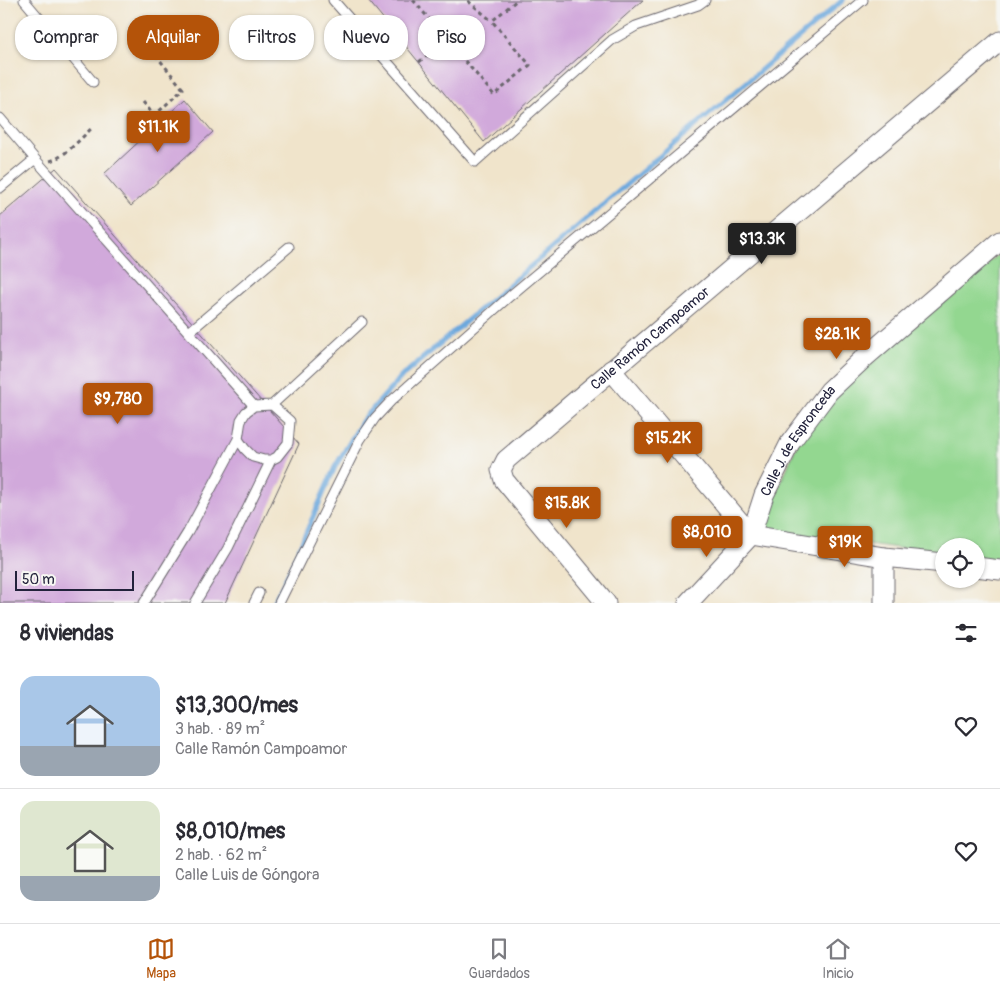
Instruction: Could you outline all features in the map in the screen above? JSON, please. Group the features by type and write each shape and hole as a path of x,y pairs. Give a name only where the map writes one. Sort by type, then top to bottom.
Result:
{"street":[{"name":"Calle Ramón Campoamor","path":"606,603 504,480 501,470 506,460 1000,42"},
{"name":"Calle J. de Espronceda","path":"751,535 764,495 790,443 828,391 1000,241"},
{"path":"611,370 751,535 884,557 935,562"},
{"path":"688,603 751,535"},
{"path":"884,557 884,603"},
{"path":"985,568 1000,570"}],"lane":[{"path":"24,0 92,82"},
{"path":"333,0 475,162 612,40 636,26 698,5 705,0"},
{"path":"279,603 360,440 375,418 391,401 526,283 863,0"},
{"path":"0,118 254,406"},
{"path":"0,188 35,159"},
{"path":"189,332 289,247"},
{"path":"144,603 188,532 238,439 241,420 246,412 254,406 272,405 362,322"},
{"path":"238,439 245,450 253,457 271,460 277,457 288,443 290,421 272,405"},
{"path":"195,603 228,548 271,460"},
{"path":"254,603 260,593"}],"path":[{"path":"413,0 426,15"},
{"path":"464,60 494,96 530,65 492,21 469,0"},
{"path":"492,21 517,0"},
{"path":"143,102 155,114 183,89 160,60"},
{"path":"35,159 44,162 55,160 92,128"}],"green space":[{"path":"1000,253 1000,561 985,559 985,538 935,538 935,553 764,530 777,492 799,440 835,395"}],"building":[{"path":"368,0 643,0 484,142 408,49 408,15 380,15"},
{"path":"185,99 213,132 131,206 104,174"},
{"path":"56,168 299,444 225,603 0,603 0,216"}],"waterway":[{"path":"273,603 283,585 335,467 363,420 402,376 843,0"}]}
